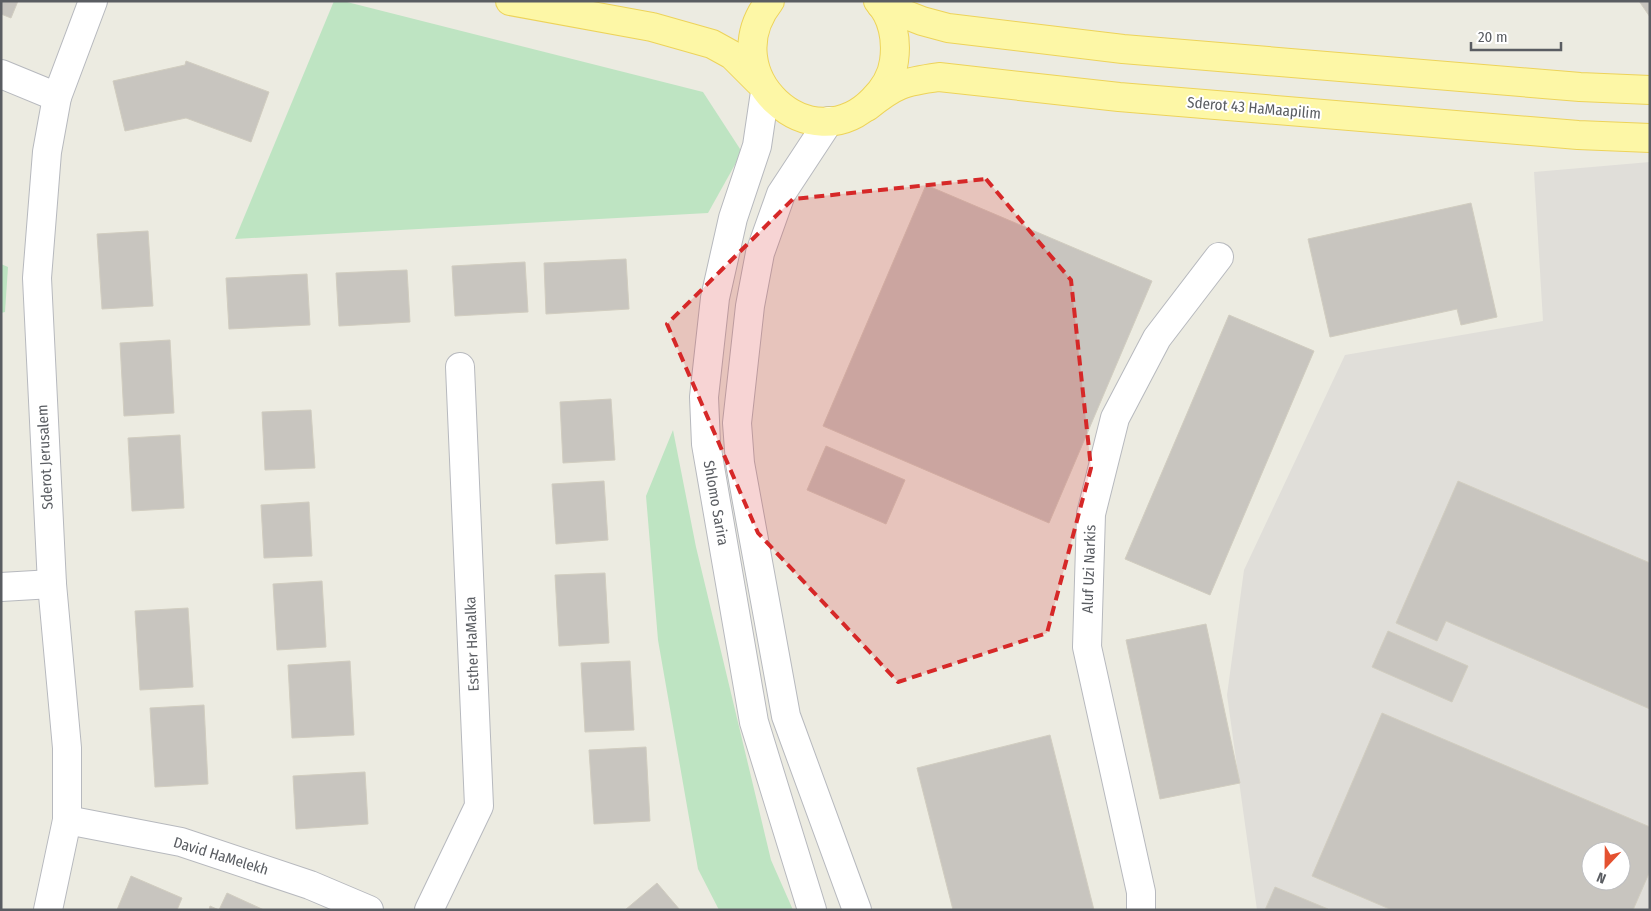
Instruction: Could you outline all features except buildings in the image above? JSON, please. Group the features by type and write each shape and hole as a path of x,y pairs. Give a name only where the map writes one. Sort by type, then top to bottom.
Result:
{"main road":[{"path":"510,1 652,27 712,44 732,55 778,105 794,114 811,120 829,121 849,116 867,107 883,91 894,63 896,48 892,25 880,3"},
{"path":"762,87 753,65 752,47 754,29 761,12 770,1"},
{"path":"880,3 922,21 948,28 1123,49 1580,87 1650,90"},
{"name":"Sderot 43 HaMaapilim","path":"867,107 890,88 913,81 939,77 1119,97 1578,135 1650,138"}],"street":[{"name":"Sderot Jerusalem","path":"48,910 67,820 67,748 52,584 37,278 47,152 57,97 93,4"},
{"path":"1,74 57,97"},
{"name":"Shlomo Sarira","path":"762,87 757,146 732,218 715,298 704,397 706,444 754,722 812,910"},
{"name":"Shlomo Sarira","path":"829,121 785,187 767,229 750,306 737,423 740,463 786,716 857,910"},
{"name":"Aluf Uzi Narkis","path":"1140,910 1141,892 1087,647 1091,514 1115,418 1157,338 1219,257"},
{"name":"Esther HaMalka","path":"429,910 479,806 460,367"},
{"path":"1,587 52,584"},
{"name":"David HaMelekh","path":"67,820 181,842 310,884 369,910"}],"highlighted area":[{"path":"986,179 1071,280 1091,468 1047,633 898,682 758,533 667,324 793,199"}],"shaded area":[{"path":"1650,162 1650,910 1257,910 1227,695 1244,570 1345,355 1543,321 1534,172"}],"green space":[{"path":"334,1 343,1 703,92 742,152 708,213 235,239"},
{"path":"1,264 8,267 5,312 1,313"},
{"path":"673,430 696,547 771,860 793,910 719,910 698,869 658,640 646,496"}]}
